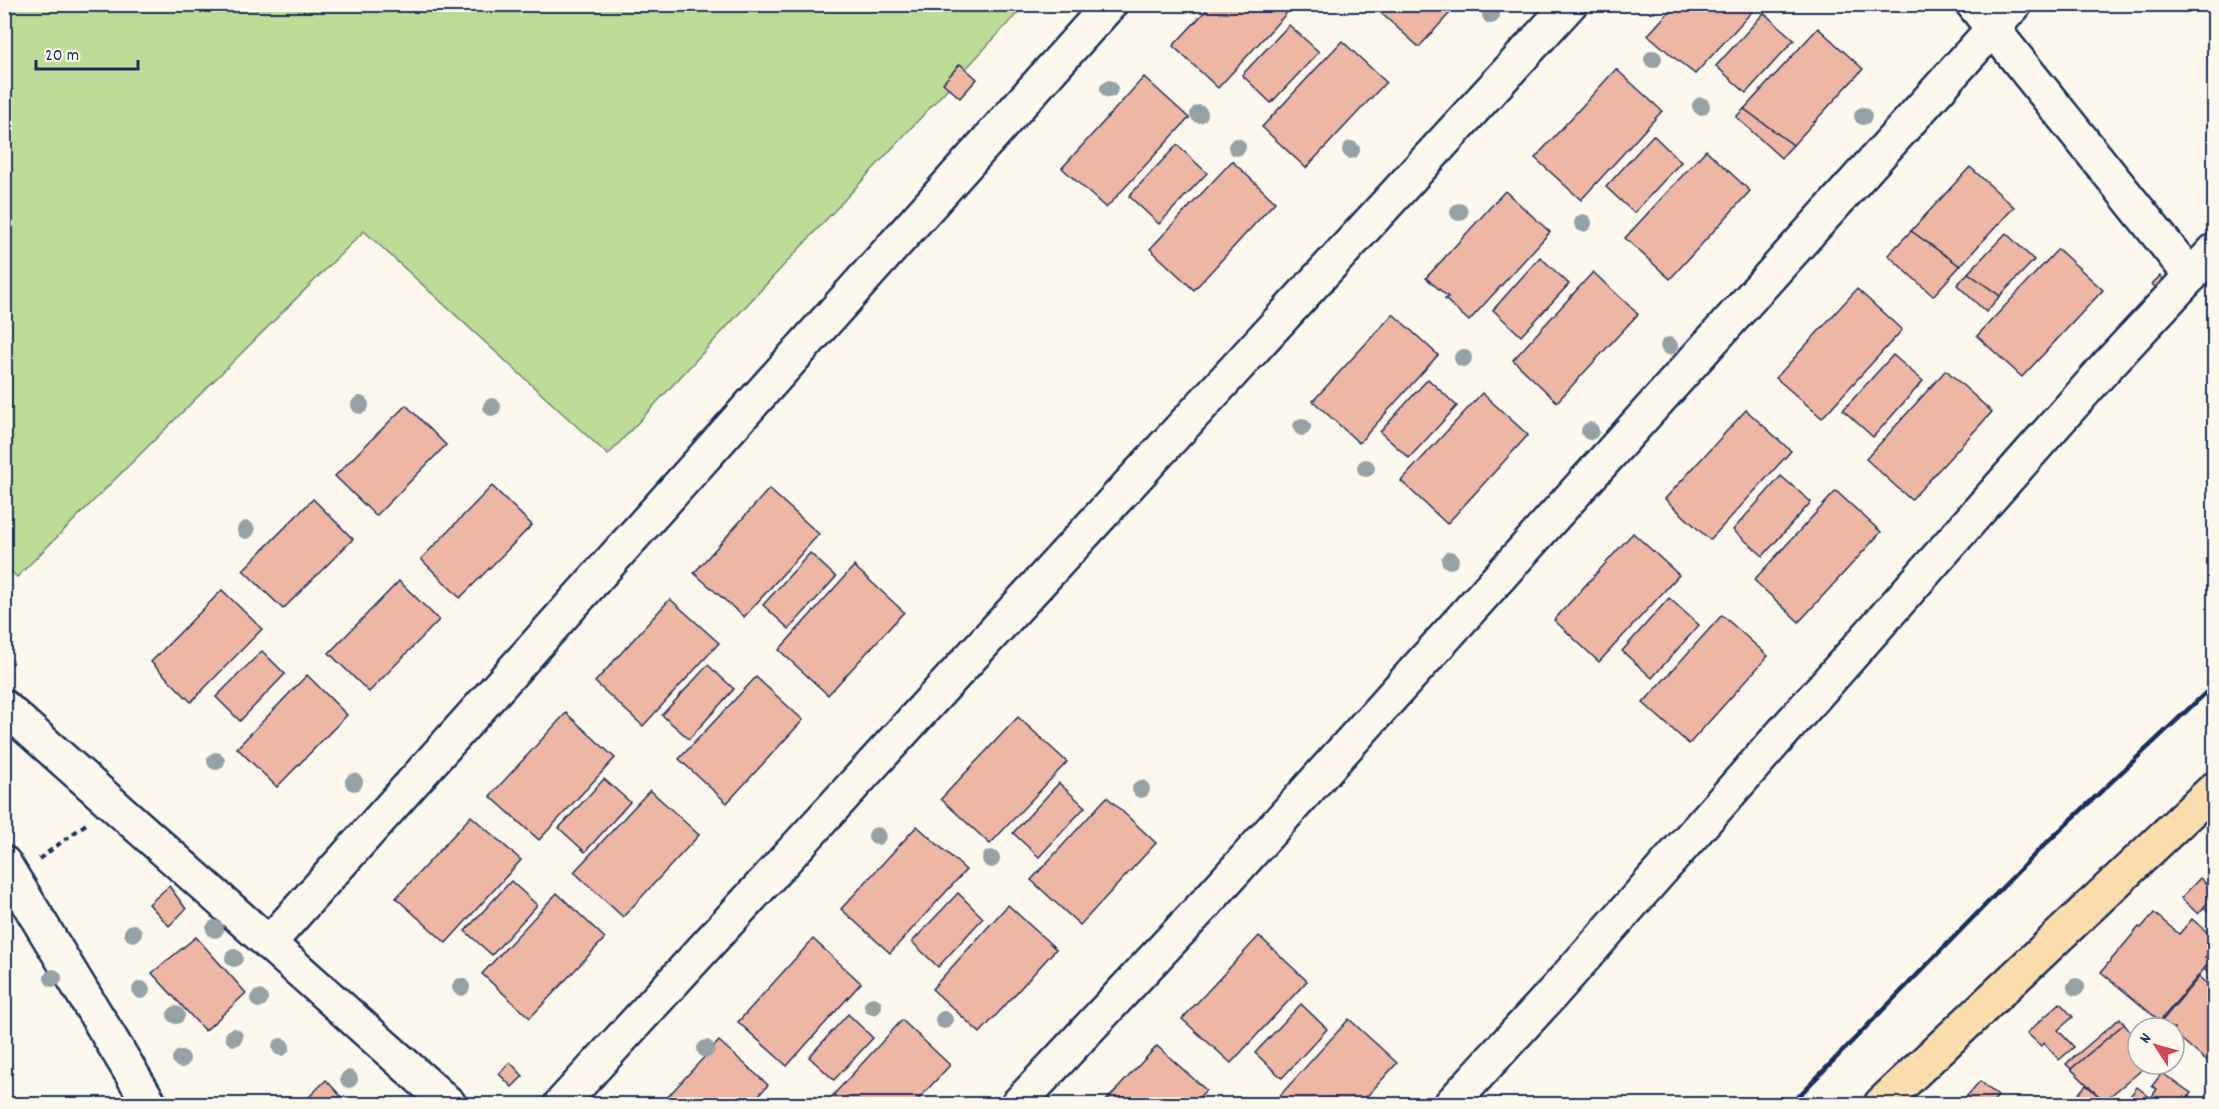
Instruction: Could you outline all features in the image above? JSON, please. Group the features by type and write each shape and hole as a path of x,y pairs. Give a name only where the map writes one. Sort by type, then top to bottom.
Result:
{"main road":[{"path":"1881,1104 2214,789"}],"street":[{"path":"269,943 1110,4"},
{"path":"561,1104 1570,4"},
{"path":"1018,1104 1213,895 1982,17 2015,4"},
{"path":"1982,17 2191,276"},
{"path":"1451,1104 1552,994 2098,376 2214,251"},
{"path":"4,707 449,1104"},
{"path":"8,875 150,1104"}],"path":[{"path":"8,875 113,804"}],"green space":[{"path":"5,5 1025,5 608,455 364,231 17,577 5,566"}],"building":[{"path":"1212,4 1295,4 1218,88 1173,46"},
{"path":"1375,4 1458,4 1419,47 1373,6"},
{"path":"1676,4 1759,4 1695,74 1648,35"},
{"path":"1764,13 1794,40 1746,93 1716,66"},
{"path":"1289,25 1319,52 1271,103 1242,75"},
{"path":"1818,28 1863,69 1793,145 1744,109"},
{"path":"1342,41 1386,82 1306,168 1262,127"},
{"path":"960,64 977,79 960,98 943,83"},
{"path":"1616,69 1662,111 1581,200 1535,158"},
{"path":"1144,77 1189,118 1106,208 1062,168"},
{"path":"1744,109 1793,145 1781,158 1736,117"},
{"path":"1653,135 1681,162 1634,213 1606,187"},
{"path":"1177,145 1207,173 1159,224 1129,196"},
{"path":"1706,150 1750,191 1670,279 1625,238"},
{"path":"1232,161 1275,202 1194,290 1150,249"},
{"path":"1970,167 2014,207 1960,266 1911,231"},
{"path":"1505,191 1550,232 1469,321 1445,299 1448,297 1426,278"},
{"path":"1911,231 1960,266 1933,296 1888,255"},
{"path":"2006,233 2034,260 2000,296 1968,273"},
{"path":"2058,249 2103,290 2022,377 1977,336"},
{"path":"1540,257 1569,284 1521,336 1493,310"},
{"path":"1593,272 1638,314 1557,402 1513,360"},
{"path":"1968,273 2000,296 1986,312 1957,285"},
{"path":"2160,276 2171,286 2162,294 2152,284"},
{"path":"1857,289 1902,330 1822,418 1776,378"},
{"path":"1393,314 1438,355 1359,443 1313,401"},
{"path":"1893,355 1923,381 1873,437 1843,410"},
{"path":"1946,370 1992,412 1911,500 1866,459"},
{"path":"1428,379 1457,406 1409,458 1380,432"},
{"path":"1482,393 1528,435 1447,524 1401,481"},
{"path":"406,405 446,445 376,516 335,476"},
{"path":"1746,410 1791,451 1710,540 1665,499"},
{"path":"1781,476 1811,502 1763,556 1733,530"},
{"path":"492,486 532,525 460,598 421,559"},
{"path":"769,489 819,534 744,617 694,573"},
{"path":"1836,491 1881,532 1799,622 1754,580"},
{"path":"313,499 353,539 283,609 243,570"},
{"path":"1633,533 1679,575 1599,662 1554,620"},
{"path":"810,553 836,577 789,629 763,605"},
{"path":"854,566 904,612 828,695 779,650"},
{"path":"399,581 439,620 369,692 329,653"},
{"path":"222,590 262,629 191,702 151,662"},
{"path":"1669,598 1699,625 1652,678 1622,651"},
{"path":"670,599 719,643 643,726 595,682"},
{"path":"1722,615 1768,656 1689,744 1643,703"},
{"path":"262,651 285,674 240,721 216,697"},
{"path":"708,665 734,689 689,739 662,715"},
{"path":"307,675 347,715 277,787 237,748"},
{"path":"756,677 803,720 727,803 679,759"},
{"path":"566,713 615,758 539,840 490,796"},
{"path":"1018,717 1067,762 990,844 941,799"},
{"path":"604,779 630,802 585,852 559,828"},
{"path":"1059,783 1085,807 1039,857 1013,833"},
{"path":"650,790 699,835 623,917 574,872"},
{"path":"1107,797 1156,843 1080,925 1031,880"},
{"path":"471,816 521,860 446,943 396,898"},
{"path":"917,826 966,870 890,953 841,909"},
{"path":"2200,878 2214,891 2214,896 2198,914 2181,898"},
{"path":"511,881 537,905 492,955 465,931"},
{"path":"169,886 186,909 169,926 149,904"},
{"path":"557,893 605,938 530,1018 482,974"},
{"path":"958,893 983,918 938,967 912,942"},
{"path":"2214,896 2214,912 2212,915 2204,907"},
{"path":"1008,905 1056,949 980,1033 932,989"},
{"path":"2154,913 2179,934 2192,919 2214,938 2214,947 2205,958 2210,962 2164,1016 2154,1016 2101,972 2139,927 2141,928"},
{"path":"1259,936 1307,981 1231,1063 1182,1019"},
{"path":"196,937 246,993 205,1031 152,973"},
{"path":"813,939 861,983 787,1066 738,1022"},
{"path":"2214,956 2214,979 2204,969"},
{"path":"2199,977 2214,990 2214,1063 2212,1066 2186,1043 2186,1016 2166,1016"},
{"path":"2060,1003 2073,1017 2058,1030 2074,1047 2059,1060 2044,1043 2041,1046 2027,1033"},
{"path":"1301,1004 1327,1029 1282,1078 1255,1053"},
{"path":"848,1014 873,1038 834,1080 809,1057"},
{"path":"2120,1018 2124,1024 2071,1069 2066,1064"},
{"path":"1349,1019 1397,1063 1360,1104 1277,1104 1274,1102"},
{"path":"902,1020 950,1065 914,1104 827,1104 826,1103"},
{"path":"2124,1024 2126,1027 2126,1076 2134,1076 2104,1101 2071,1069"},
{"path":"719,1041 768,1085 751,1104 661,1104"},
{"path":"1157,1046 1206,1090 1193,1104 1103,1104"},
{"path":"510,1062 523,1076 512,1087 499,1074"},
{"path":"2160,1076 2166,1076 2191,1093 2183,1104 2147,1104 2157,1089 2152,1086"},
{"path":"326,1080 348,1104 302,1104"},
{"path":"1980,1081 1998,1096 1991,1104 1960,1104"},
{"path":"2086,1085 2108,1104 2070,1104"},
{"path":"2137,1087 2151,1098 2146,1104 2125,1103"}],"railway":[{"path":"1791,1104 2038,851 2214,685"}]}
